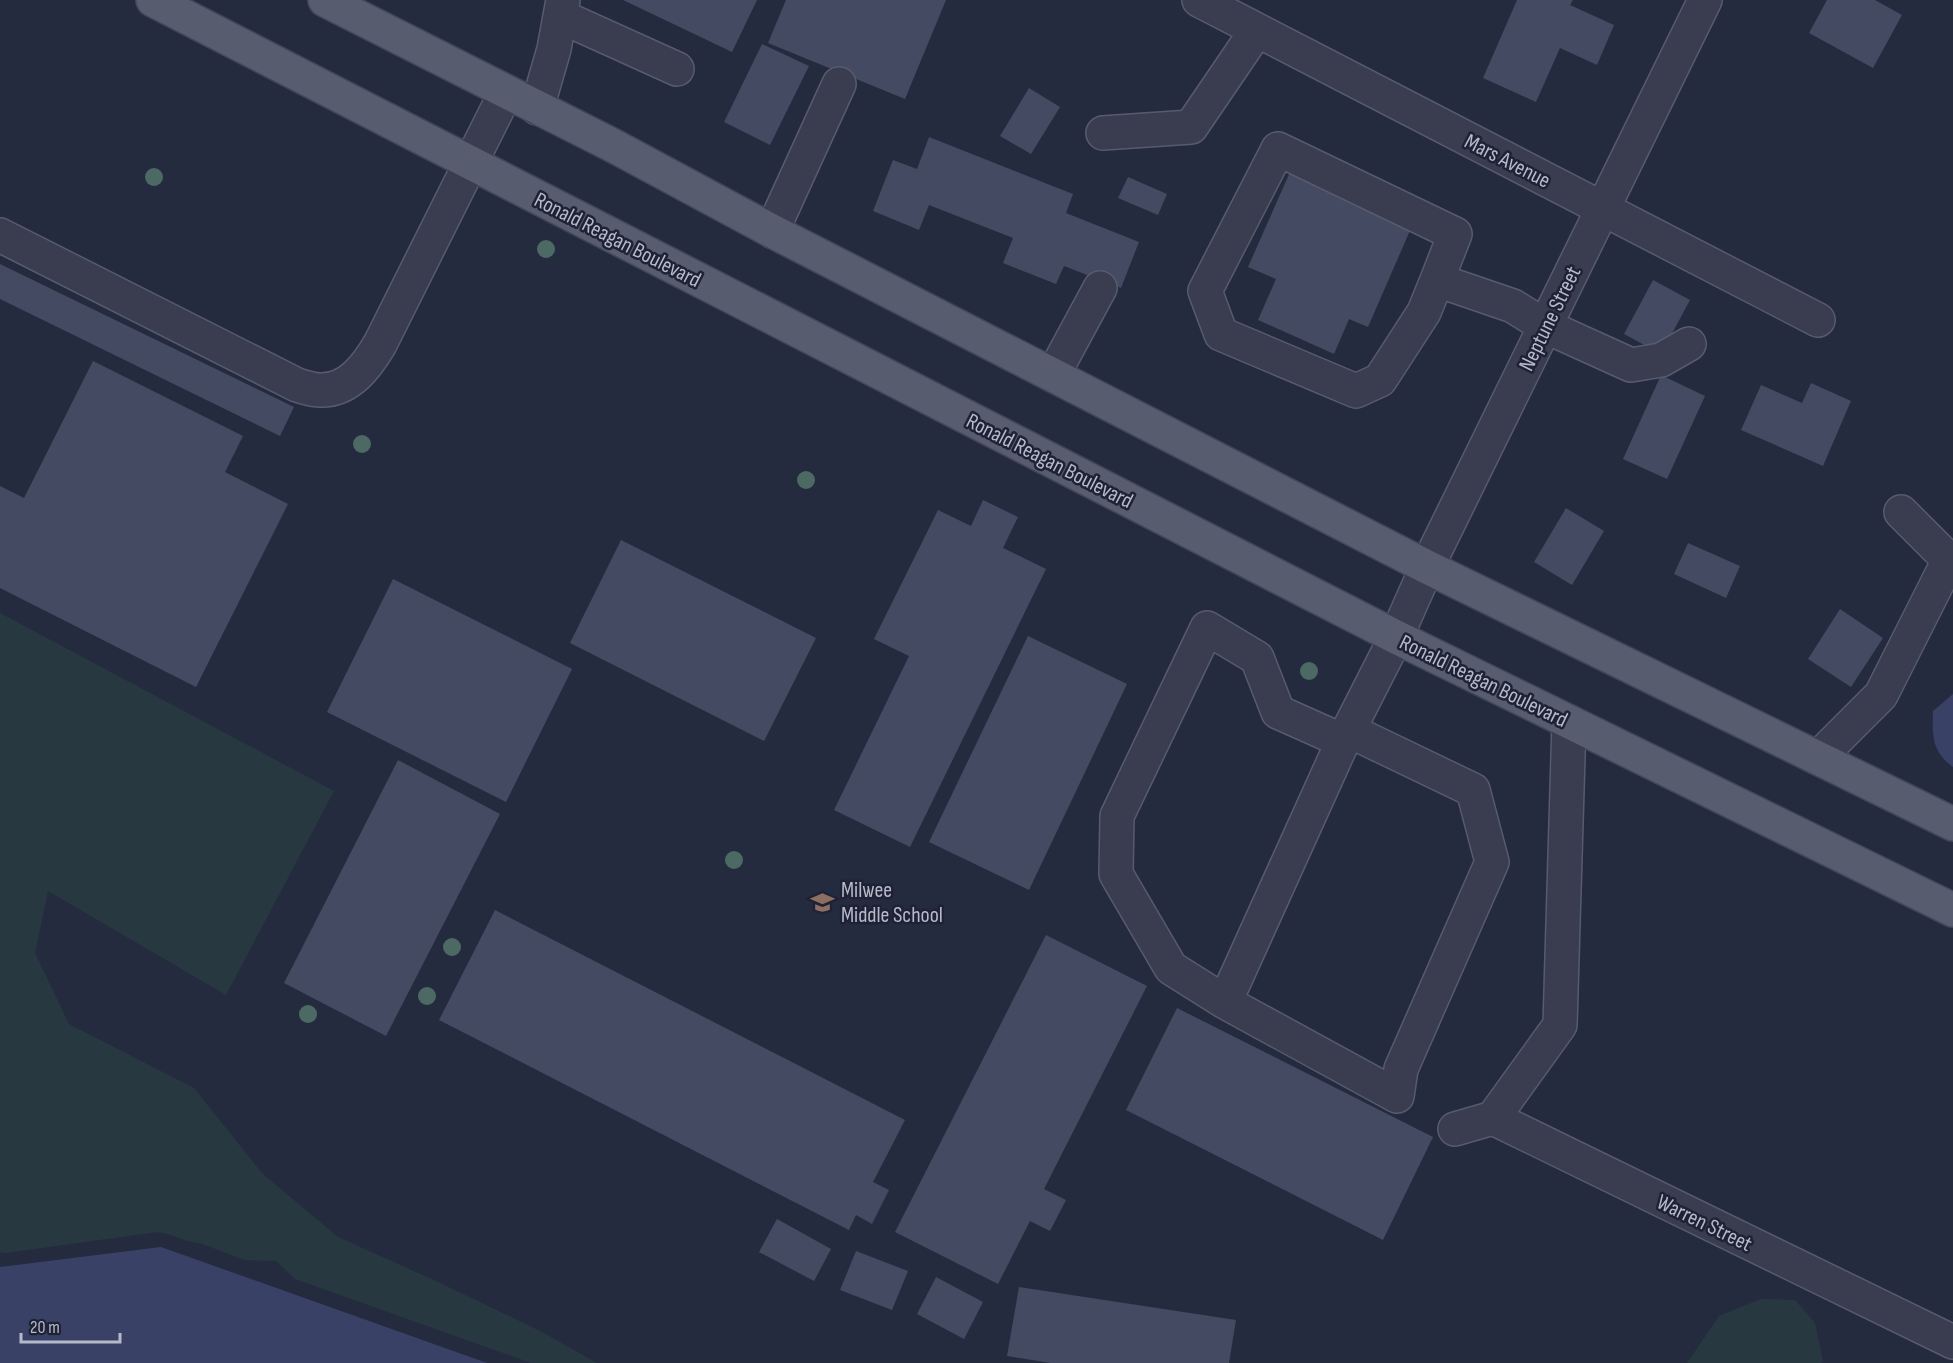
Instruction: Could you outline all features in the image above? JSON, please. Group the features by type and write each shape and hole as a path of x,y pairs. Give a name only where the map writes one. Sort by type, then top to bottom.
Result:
{"main road":[{"name":"Ronald Reagan Boulevard","path":"153,0 1396,637 1953,910"},
{"path":"327,1 1427,567 1953,824"}],"street":[{"name":"Mars Avenue","path":"1199,0 1818,320"},
{"name":"Neptune Street","path":"1225,1002 1346,735 1396,637 1427,567 1705,0"},
{"path":"537,108 554,49 562,8 676,69"},
{"path":"1103,133 1191,127 1257,30"},
{"path":"772,231 839,84"},
{"path":"0,235 297,386 320,390 338,387 355,377 368,363 380,344 506,92"},
{"path":"1278,149 1455,234 1437,280 1424,312 1380,380 1356,391 1221,334 1205,291 1278,149"},
{"path":"1437,280 1513,306 1545,326 1631,365 1661,360 1689,344"},
{"path":"1053,375 1100,288"},
{"path":"1818,758 1881,695 1949,560 1900,512"},
{"path":"1206,628 1257,658 1278,712 1346,735 1473,790 1492,862 1401,1069 1397,1096 1225,1002 1171,968 1116,874 1118,816 1206,628"},
{"path":"1455,1129 1493,1118 1560,1024 1569,722"},
{"name":"Warren Street","path":"1493,1118 1948,1349"}],"shaded area":[{"path":"0,613 334,791 226,995 48,891 35,953 69,1024 194,1088 262,1173 338,1237 540,1331 597,1363 531,1363 295,1279 276,1261 244,1260 200,1243 158,1232 0,1252"},
{"path":"1761,1299 1795,1300 1815,1323 1823,1361 1821,1363 1687,1363 1719,1316"}],"water":[{"path":"1953,694 1953,767 1937,749 1933,735 1933,711"},
{"path":"161,1247 487,1363 0,1363 0,1267"}],"building":[{"path":"623,0 757,0 732,52"},
{"path":"786,0 946,0 905,99 768,43"},
{"path":"1517,0 1573,0 1570,5 1614,25 1597,65 1560,48 1536,102 1483,78"},
{"path":"1827,0 1875,0 1902,15 1873,68 1809,33"},
{"path":"762,44 809,66 770,145 724,122"},
{"path":"1029,88 1060,107 1031,154 1000,136"},
{"path":"929,137 1073,194 1066,213 1139,242 1121,288 1064,266 1056,284 1003,263 1013,238 929,205 919,230 873,211 893,160 917,169"},
{"path":"1290,172 1412,226 1368,327 1349,319 1334,354 1258,320 1276,279 1248,267"},
{"path":"1128,177 1167,194 1158,215 1118,198"},
{"path":"0,264 294,407 280,436 0,299"},
{"path":"1653,280 1690,300 1661,354 1624,334"},
{"path":"93,361 243,436 225,472 288,504 196,687 0,588 0,486 24,498"},
{"path":"1661,375 1705,396 1667,479 1623,459"},
{"path":"1811,383 1851,401 1823,466 1741,430 1761,385 1802,403"},
{"path":"983,500 1018,517 1003,548 1046,569 910,847 834,810 909,656 874,639 938,510 971,526"},
{"path":"1566,508 1604,531 1572,585 1534,562"},
{"path":"621,540 816,638 764,741 570,643"},
{"path":"1688,543 1740,566 1726,598 1674,574"},
{"path":"393,579 572,669 506,802 327,712"},
{"path":"1840,609 1883,638 1851,687 1808,659"},
{"path":"1028,636 1127,684 1029,890 929,842"},
{"path":"398,760 500,814 386,1036 284,983"},
{"path":"495,910 905,1120 873,1182 889,1190 872,1224 856,1215 849,1230 439,1020"},
{"path":"1046,935 1147,986 1044,1189 1066,1200 1050,1231 1030,1221 998,1284 895,1232"},
{"path":"1177,1008 1433,1137 1383,1240 1126,1110"},
{"path":"777,1219 831,1249 814,1281 759,1252"},
{"path":"856,1251 908,1271 892,1310 840,1290"},
{"path":"936,1277 983,1302 964,1339 917,1314"},
{"path":"1019,1287 1236,1320 1229,1363 1051,1363 1007,1356"}],"place":[{"name":"Milwee Middle School","path":"823,902"}]}
